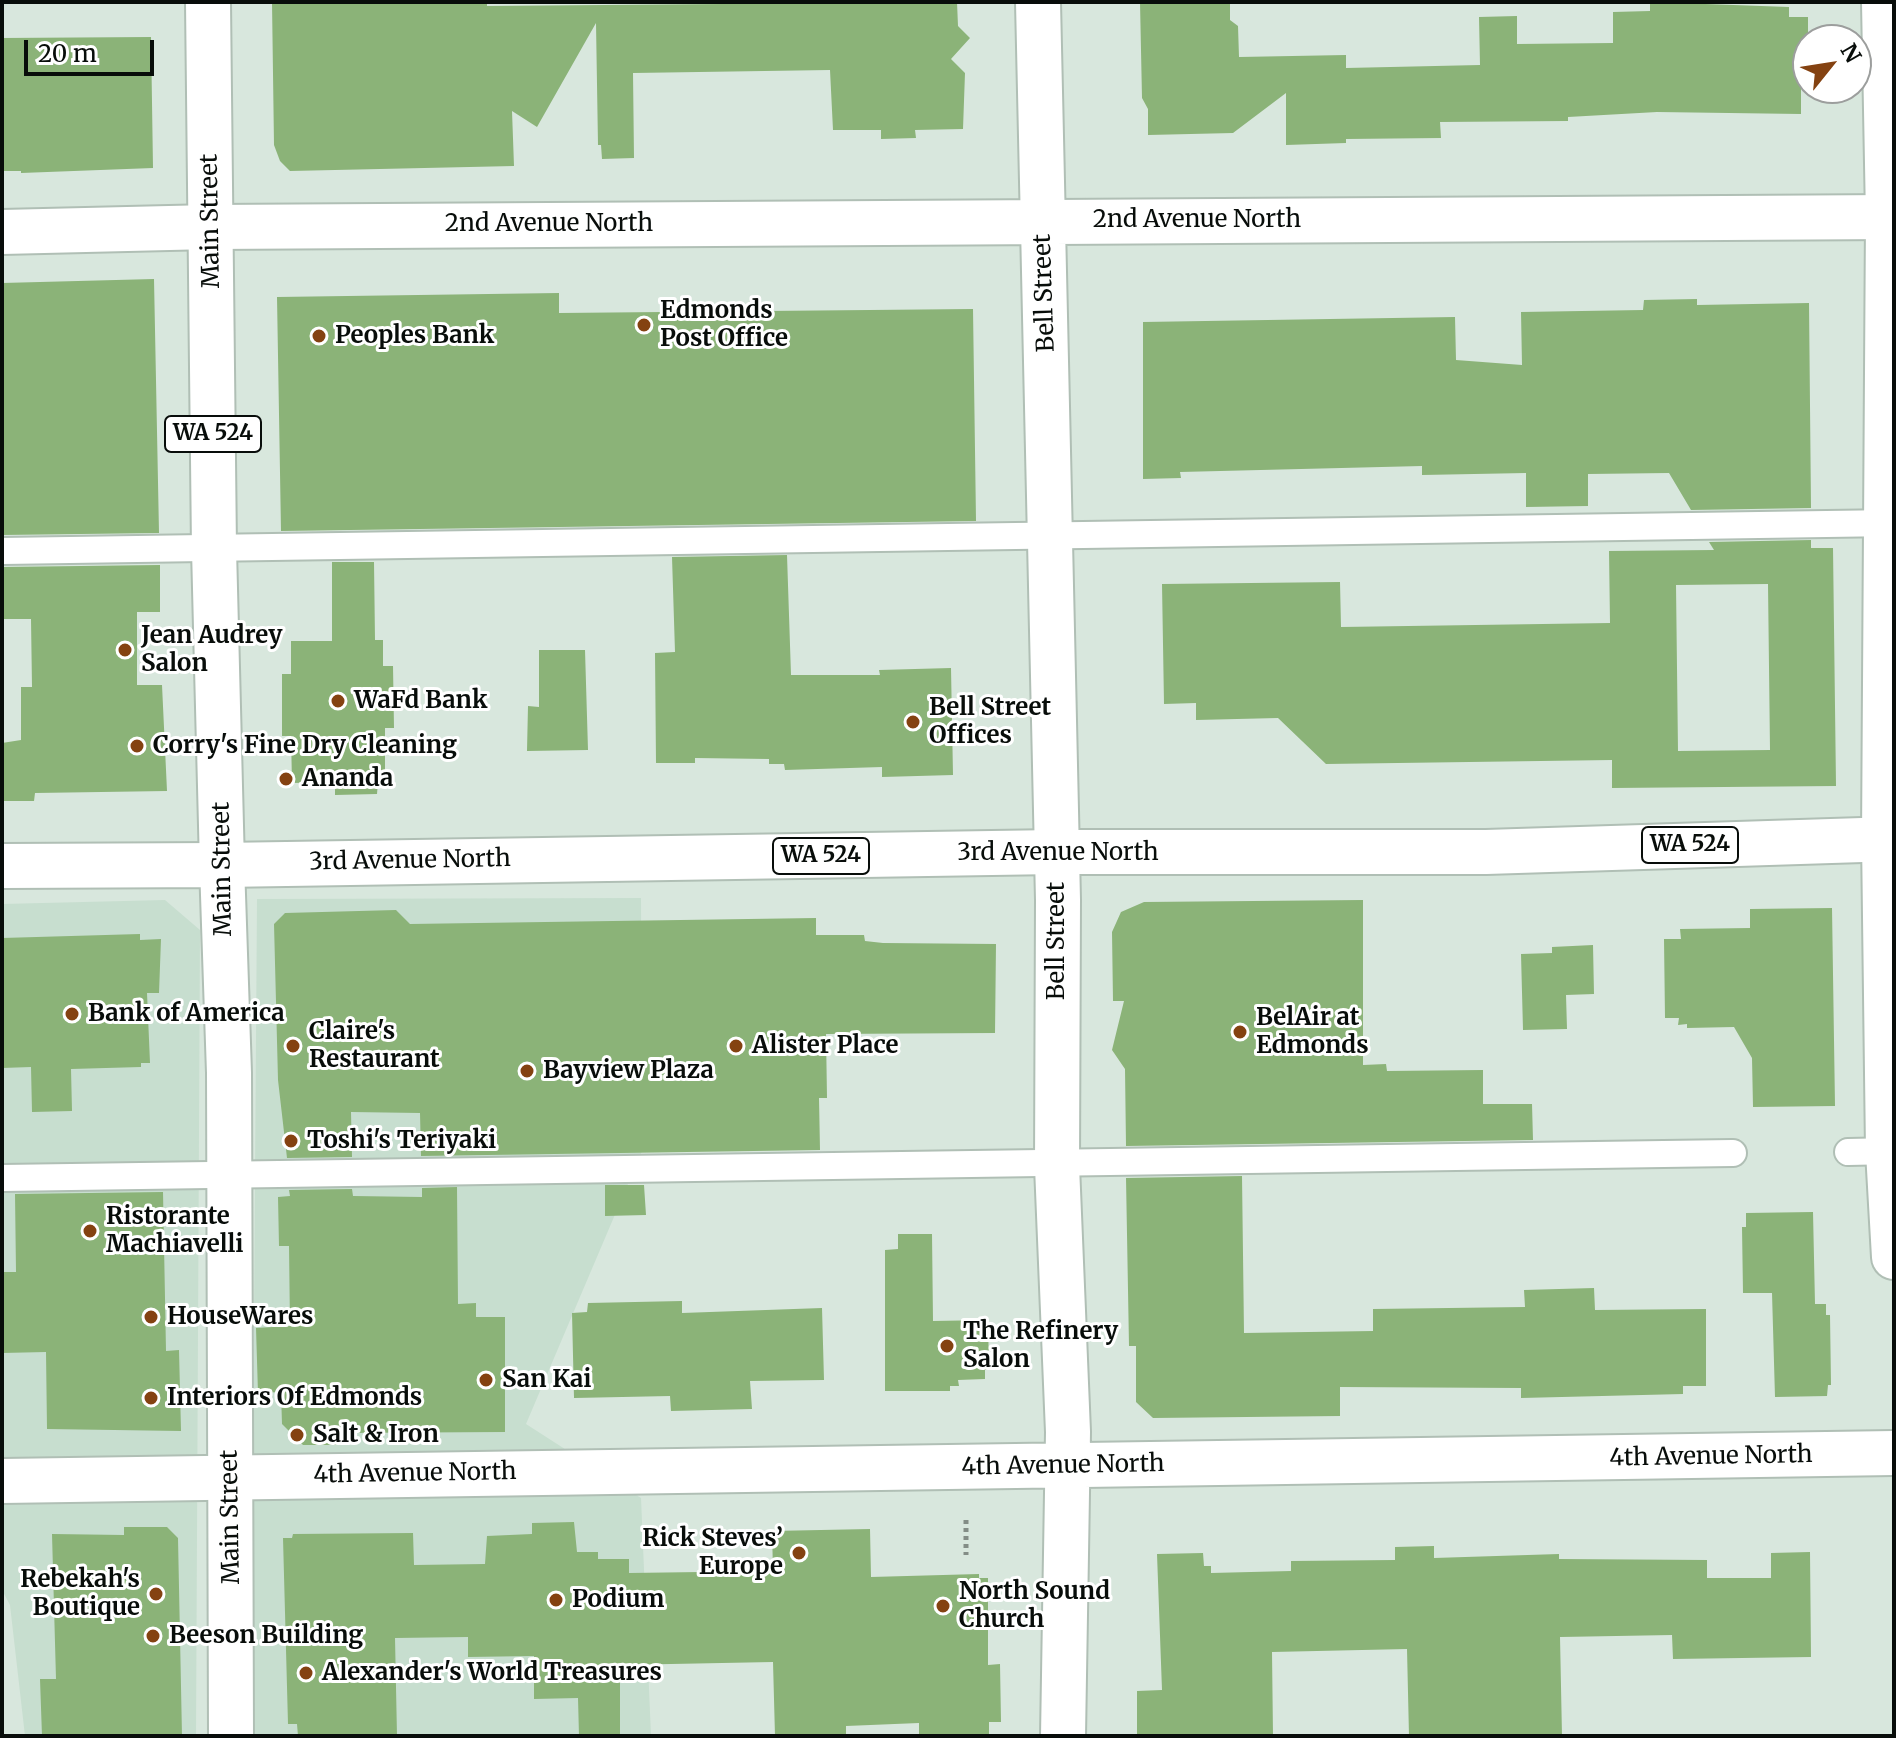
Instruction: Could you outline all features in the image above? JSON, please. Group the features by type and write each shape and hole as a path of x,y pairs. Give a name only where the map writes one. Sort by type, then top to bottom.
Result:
{"street":[{"name":"Main Street","path":"208,2 214,549 229,1073 231,1736"},
{"name":"Bell Street","path":"1038,2 1056,852 1057,1166 1068,1466 1063,1736"},
{"path":"1884,2 1891,217 1889,839 1876,1151 1894,1257"},
{"name":"2nd Avenue North","path":"2,232 211,227 1043,220 1891,217"},
{"name":"3rd Avenue North","path":"2,866 1056,852 1486,852 1889,839"},
{"name":"4th Avenue North","path":"2,1481 1894,1453"}],"lane":[{"path":"2,551 1890,523"},
{"path":"2,1178 1057,1166 1733,1153"}],"path":[{"path":"966,1520 966,1555"}],"shaded area":[{"path":"641,898 642,1151 526,1424 641,1498 651,1736 251,1736 257,899"},
{"path":"165,900 200,930 196,1736 25,1736 10,1605 2,1590 2,904"}],"building":[{"path":"272,2 487,2 487,6 957,2 958,26 970,38 951,59 965,73 963,129 915,130 916,138 881,139 881,130 833,130 830,70 633,73 634,158 602,159 601,145 598,145 596,23 537,127 512,111 514,166 290,171 280,161 274,145"},
{"path":"1140,2 1230,2 1230,20 1238,26 1239,57 1346,55 1346,68 1480,65 1479,17 1517,16 1517,44 1613,43 1613,12 1650,11 1650,2 1789,7 1789,17 1808,17 1808,24 1792,24 1792,104 1801,104 1801,114 1657,112 1568,117 1568,121 1440,122 1441,138 1346,139 1346,143 1286,145 1286,93 1233,133 1148,135 1148,109 1142,98"},
{"path":"151,37 153,168 2,171 2,38"},
{"path":"154,279 159,533 2,535 2,283"},
{"path":"559,293 559,313 973,309 976,521 281,531 277,297"},
{"path":"1697,299 1697,305 1809,303 1811,508 1691,510 1669,473 1588,474 1588,506 1526,507 1526,473 1422,475 1422,466 1180,472 1181,478 1143,479 1143,322 1455,317 1456,360 1522,365 1521,312 1643,310 1644,300"},
{"path":"1811,540 1811,548 1833,548 1836,786 1612,788 1612,760 1326,764 1278,718 1196,720 1196,703 1164,704 1162,584 1340,582 1341,627 1610,623 1609,551 1714,550 1709,542","holes":["1768,584 1770,750 1678,751 1676,585"]},
{"path":"787,555 791,675 880,675 879,670 951,668 953,775 882,777 882,767 785,770 784,764 769,764 769,759 695,758 695,763 656,763 655,653 675,652 672,557"},
{"name":"WaFd Bank","path":"332,562 374,562 375,640 383,640 383,666 393,666 394,728 385,728 385,782 378,782 377,794 335,795 335,782 292,783 291,736 282,736 282,674 291,674 291,641 332,641"},
{"path":"160,565 160,612 137,612 137,685 162,685 167,791 35,793 34,801 2,801 2,743 21,740 21,687 32,687 31,619 2,619 2,567"},
{"path":"539,650 585,650 588,750 527,751 528,706 539,707"},
{"name":"BelAir at Edmonds","path":"1363,900 1363,1065 1386,1064 1387,1071 1483,1070 1483,1104 1532,1104 1533,1140 1126,1146 1125,1069 1112,1050 1124,1001 1113,1001 1112,932 1121,912 1144,902"},
{"path":"1832,908 1835,1106 1753,1107 1752,1058 1734,1027 1687,1028 1687,1024 1678,1025 1679,1018 1665,1018 1664,939 1681,939 1680,929 1750,928 1750,909"},
{"path":"396,910 410,924 816,918 816,935 864,935 865,941 883,943 996,944 995,1033 826,1034 827,1098 819,1098 820,1150 421,1156 420,1113 351,1112 352,1157 287,1158 278,1080 274,924 285,913"},
{"name":"Bank of America","path":"140,934 140,940 161,939 159,993 147,993 150,1063 141,1063 141,1067 71,1069 72,1111 32,1112 31,1067 2,1068 2,938"},
{"path":"1593,945 1594,994 1566,995 1567,1029 1523,1030 1521,954 1552,953 1552,947"},
{"path":"1242,1176 1244,1333 1373,1331 1373,1309 1525,1307 1524,1290 1594,1288 1595,1310 1706,1309 1706,1386 1683,1386 1683,1394 1521,1398 1521,1388 1340,1387 1340,1416 1153,1418 1136,1402 1136,1346 1129,1346 1126,1178"},
{"path":"605,1185 644,1185 646,1215 605,1216"},
{"path":"457,1187 458,1304 476,1303 476,1317 505,1317 505,1432 337,1433 338,1445 303,1445 282,1424 281,1392 258,1393 256,1328 290,1326 289,1246 279,1246 278,1197 290,1196 289,1190 352,1189 353,1196 422,1197 422,1188"},
{"path":"163,1192 166,1351 179,1350 181,1431 47,1429 46,1352 2,1353 2,1272 16,1272 15,1194"},
{"path":"1813,1212 1815,1304 1826,1304 1826,1315 1830,1315 1831,1385 1828,1385 1827,1396 1775,1397 1772,1293 1743,1293 1742,1227 1746,1227 1746,1213"},
{"path":"898,1234 932,1234 933,1321 988,1320 989,1370 985,1370 985,1379 958,1380 959,1386 950,1386 950,1391 885,1391 885,1250 898,1249"},
{"path":"682,1301 682,1313 822,1308 824,1380 750,1381 752,1409 671,1411 670,1396 574,1398 572,1313 587,1312 588,1303"},
{"path":"574,1522 577,1552 598,1552 598,1559 629,1559 629,1573 773,1571 772,1531 870,1529 871,1577 979,1574 979,1578 988,1578 988,1665 1000,1664 1001,1722 989,1722 989,1736 919,1736 919,1723 846,1726 846,1736 775,1736 773,1662 620,1665 620,1736 579,1736 578,1698 534,1699 534,1656 468,1657 468,1637 395,1638 397,1736 298,1736 297,1724 288,1724 283,1538 292,1538 293,1534 413,1533 414,1565 485,1564 487,1536 532,1534 532,1523"},
{"path":"124,1527 167,1527 178,1538 182,1736 42,1736 40,1679 56,1679 52,1534 124,1535"},
{"path":"1434,1546 1434,1558 1559,1554 1559,1559 1707,1560 1707,1578 1771,1578 1771,1553 1810,1552 1811,1657 1673,1659 1672,1635 1560,1637 1562,1736 1409,1736 1407,1649 1272,1652 1273,1736 1137,1736 1137,1691 1162,1690 1157,1554 1203,1553 1204,1566 1211,1566 1211,1573 1291,1571 1291,1561 1395,1560 1395,1547"}],"place":[{"name":"Edmonds Post Office","path":"644,325"},
{"name":"Peoples Bank","path":"319,336"},
{"name":"Jean Audrey Salon","path":"125,650"},
{"name":"WaFd Bank","path":"338,701"},
{"name":"Bell Street Offices","path":"913,722"},
{"name":"Corry's Fine Dry Cleaning","path":"137,746"},
{"name":"Ananda","path":"286,779"},
{"name":"Bank of America","path":"72,1014"},
{"name":"BelAir at Edmonds","path":"1240,1032"},
{"name":"Claire's Restaurant","path":"293,1046"},
{"name":"Alister Place","path":"736,1046"},
{"name":"Bayview Plaza","path":"527,1071"},
{"name":"Toshi's Teriyaki","path":"291,1141"},
{"name":"Ristorante Machiavelli","path":"90,1231"},
{"name":"HouseWares","path":"151,1317"},
{"name":"The Refinery Salon","path":"947,1346"},
{"name":"San Kai","path":"486,1380"},
{"name":"Interiors Of Edmonds","path":"151,1398"},
{"name":"Salt & Iron","path":"297,1435"},
{"name":"Rick Steves’ Europe","path":"799,1553"},
{"name":"Rebekah's Boutique","path":"156,1594"},
{"name":"Podium","path":"556,1600"},
{"name":"North Sound Church","path":"943,1606"},
{"name":"Beeson Building","path":"153,1636"},
{"name":"Alexander's World Treasures","path":"306,1673"}]}
